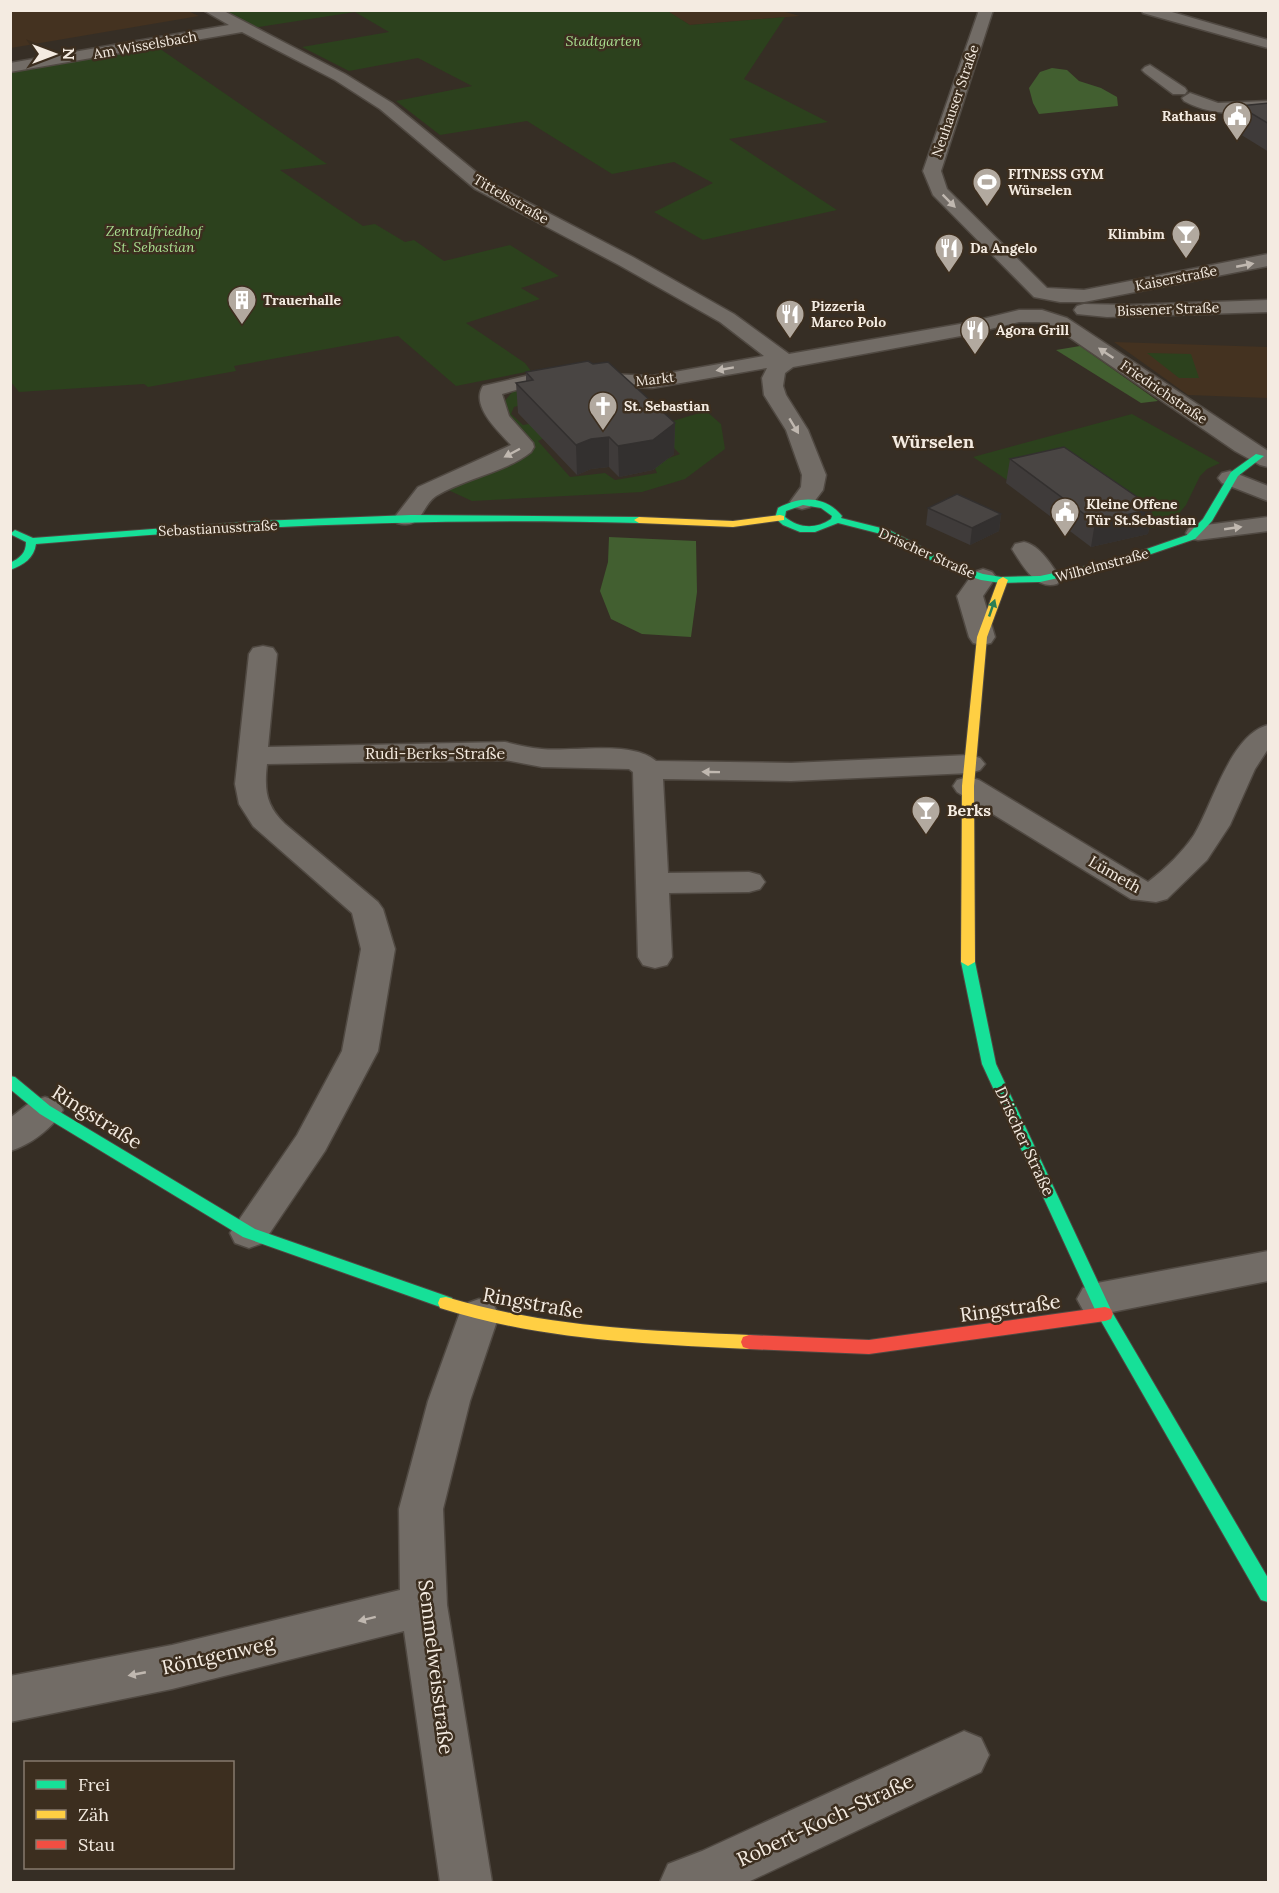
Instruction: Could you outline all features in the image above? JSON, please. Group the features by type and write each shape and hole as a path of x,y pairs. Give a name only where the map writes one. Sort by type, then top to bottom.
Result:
{"street":[{"name":"Tittelsstraße","path":"210,10 340,77 386,106 481,185 626,261 727,318 782,368"},
{"name":"Neuhauser Straße","path":"986,10 932,171 939,191 1041,293"},
{"path":"1148,10 1269,44"},
{"name":"Am Wisselsbach","path":"10,68 245,27"},
{"path":"1150,70 1198,104 1224,109 1269,106"},
{"name":"Kaiserstraße","path":"1041,293 1084,296 1269,260"},
{"name":"Markt","path":"406,518 426,492 523,447 522,443 500,420 491,402 491,391 554,377 630,383 782,368 1000,332 1010,319 1034,305 1041,293"},
{"name":"Kaiserstraße","path":"1063,316 1084,296"},
{"name":"Bissener Straße","path":"1063,316 1195,307 1269,306"},
{"path":"1010,319 1042,315 1063,316"},
{"name":"Friedrichstraße","path":"1063,316 1264,458"},
{"path":"782,368 772,383 773,394 798,430 814,475 814,482 810,493 802,502 781,510 780,519 790,526 808,530 826,527 836,520 837,516 829,507 802,502"},
{"path":"1198,533 1204,527 1230,478 1245,462 1264,458"},
{"path":"1230,478 1269,494"},
{"name":"Sebastianusstraße","path":"31,541 116,533 406,518 531,516 733,524 780,519"},
{"name":"Drischer Straße","path":"836,520 884,532 963,572 993,578"},
{"name":"Wilhelmstraße","path":"993,578 1026,581 1048,579 1141,555 1198,533 1269,524"},
{"path":"10,532 25,536 31,541 32,548 29,555 10,567"},
{"path":"1024,549 1048,579"},
{"name":"Drischer Straße","path":"993,578 970,596 982,637 969,775 968,962 989,1064 1101,1307 1263,1588 1269,1594"},
{"path":"249,1233 312,1142 360,1051 378,949 367,909 259,816 251,801 263,654"},
{"name":"Lümeth","path":"969,775 1142,892 1156,892 1170,881 1208,837 1232,785 1260,741 1269,734"},
{"name":"Rudi-Berks-Straße","path":"254,756 505,751 542,758 625,759 639,762 648,770 969,775"},
{"path":"648,770 655,957"},
{"path":"652,883 749,882"},
{"name":"Ringstraße","path":"10,1081 45,1110 249,1233 479,1315 500,1320 605,1335 869,1347 1101,1307"},
{"path":"10,1138 45,1110"},
{"path":"1101,1307 1269,1266"},
{"name":"Semmelweisstraße","path":"466,1882 424,1605 421,1509 450,1401 479,1315"},
{"name":"Röntgenweg","path":"10,1699 172,1667 424,1605"},
{"name":"Robert-Koch-Straße","path":"686,1882 710,1874 964,1755"}],"shaded area":[{"path":"778,10 800,16 690,25 666,11"},
{"path":"11,11 188,11 199,16 11,48"},
{"path":"1114,342 1268,347 1268,398 1188,395"}],"green space":[{"name":"Stadtgarten","path":"666,10 690,25 785,17 744,79 828,122 729,139 837,210 703,240 654,212 713,183 674,162 612,174 527,121 440,135 396,101 472,86 418,58 349,71 302,47 389,32 355,12 252,28 219,11"},
{"name":"Zentralfriedhof St. Sebastian","path":"156,46 327,164 280,170 363,226 375,224 405,242 414,240 444,261 510,245 559,276 521,288 540,299 466,323 525,363 531,371 456,386 398,336 234,366 236,371 148,387 144,384 19,392 10,381 10,72"},
{"path":"1052,68 1067,70 1079,81 1101,88 1117,97 1118,106 1039,114 1029,88 1040,72"},
{"path":"1080,346 1158,401 1141,403 1056,350"},
{"path":"1147,353 1191,354 1199,378 1179,378"},
{"path":"529,385 522,405 514,407 511,414 523,425 540,422 550,435 538,441 570,477 605,473 615,480 657,473 653,464 680,454 653,427 706,411 721,424 725,449 685,479 642,492 472,501 446,489 522,453 505,419 503,403 514,390"},
{"path":"1132,414 1220,463 1207,469 1200,476 1186,505 1171,523 1152,528 1062,469 1010,482 973,457"},
{"path":"609,537 696,541 697,592 691,637 642,634 611,619 600,591 608,562"}],"building":[{"path":"1269,103 1269,124 1239,106"},
{"path":"588,361 593,364 608,362 675,423 653,440 618,446 609,437 591,439 576,445 516,383 533,380 526,372"},
{"path":"1064,447 1152,509 1095,522 1010,459"},
{"path":"957,494 1001,514 972,528 928,508"}],"traffic: fast":[{"path":"836,520 885,532 952,567 981,577 1001,580 1040,579 1118,562 1191,537 1207,521 1234,474 1259,456"},
{"path":"780,518 781,510 788,506 810,502 818,503 831,510 837,516 836,520"},
{"path":"31,541 335,520 487,517 639,520"},
{"path":"780,518 800,529 815,529 836,520"},
{"path":"10,567 25,557 31,546 31,541 15,533"},
{"path":"968,962 989,1064 1105,1314 1268,1594"},
{"path":"10,1081 45,1110 249,1233 446,1303"}],"traffic: slow":[{"path":"639,520 733,524 780,518"},
{"path":"968,962 968,786 982,637 1003,580"},
{"path":"446,1303 519,1323 557,1329 749,1342"}],"traffic: jam":[{"path":"749,1342 869,1347 1105,1314"}],"place":[{"name":"Rathaus","path":"1237,142"},
{"name":"FITNESS GYM Würselen","path":"987,208"},
{"name":"Klimbim","path":"1186,260"},
{"name":"Da Angelo","path":"949,274"},
{"name":"Trauerhalle","path":"242,326"},
{"name":"Pizzeria Marco Polo","path":"790,340"},
{"name":"Agora Grill","path":"975,356"},
{"name":"St. Sebastian","path":"603,432"},
{"name":"Kleine Offene Tür St.Sebastian","path":"1065,538"},
{"name":"Berks","path":"926,836"}],"district":[{"name":"Würselen","path":"933,442"}]}
